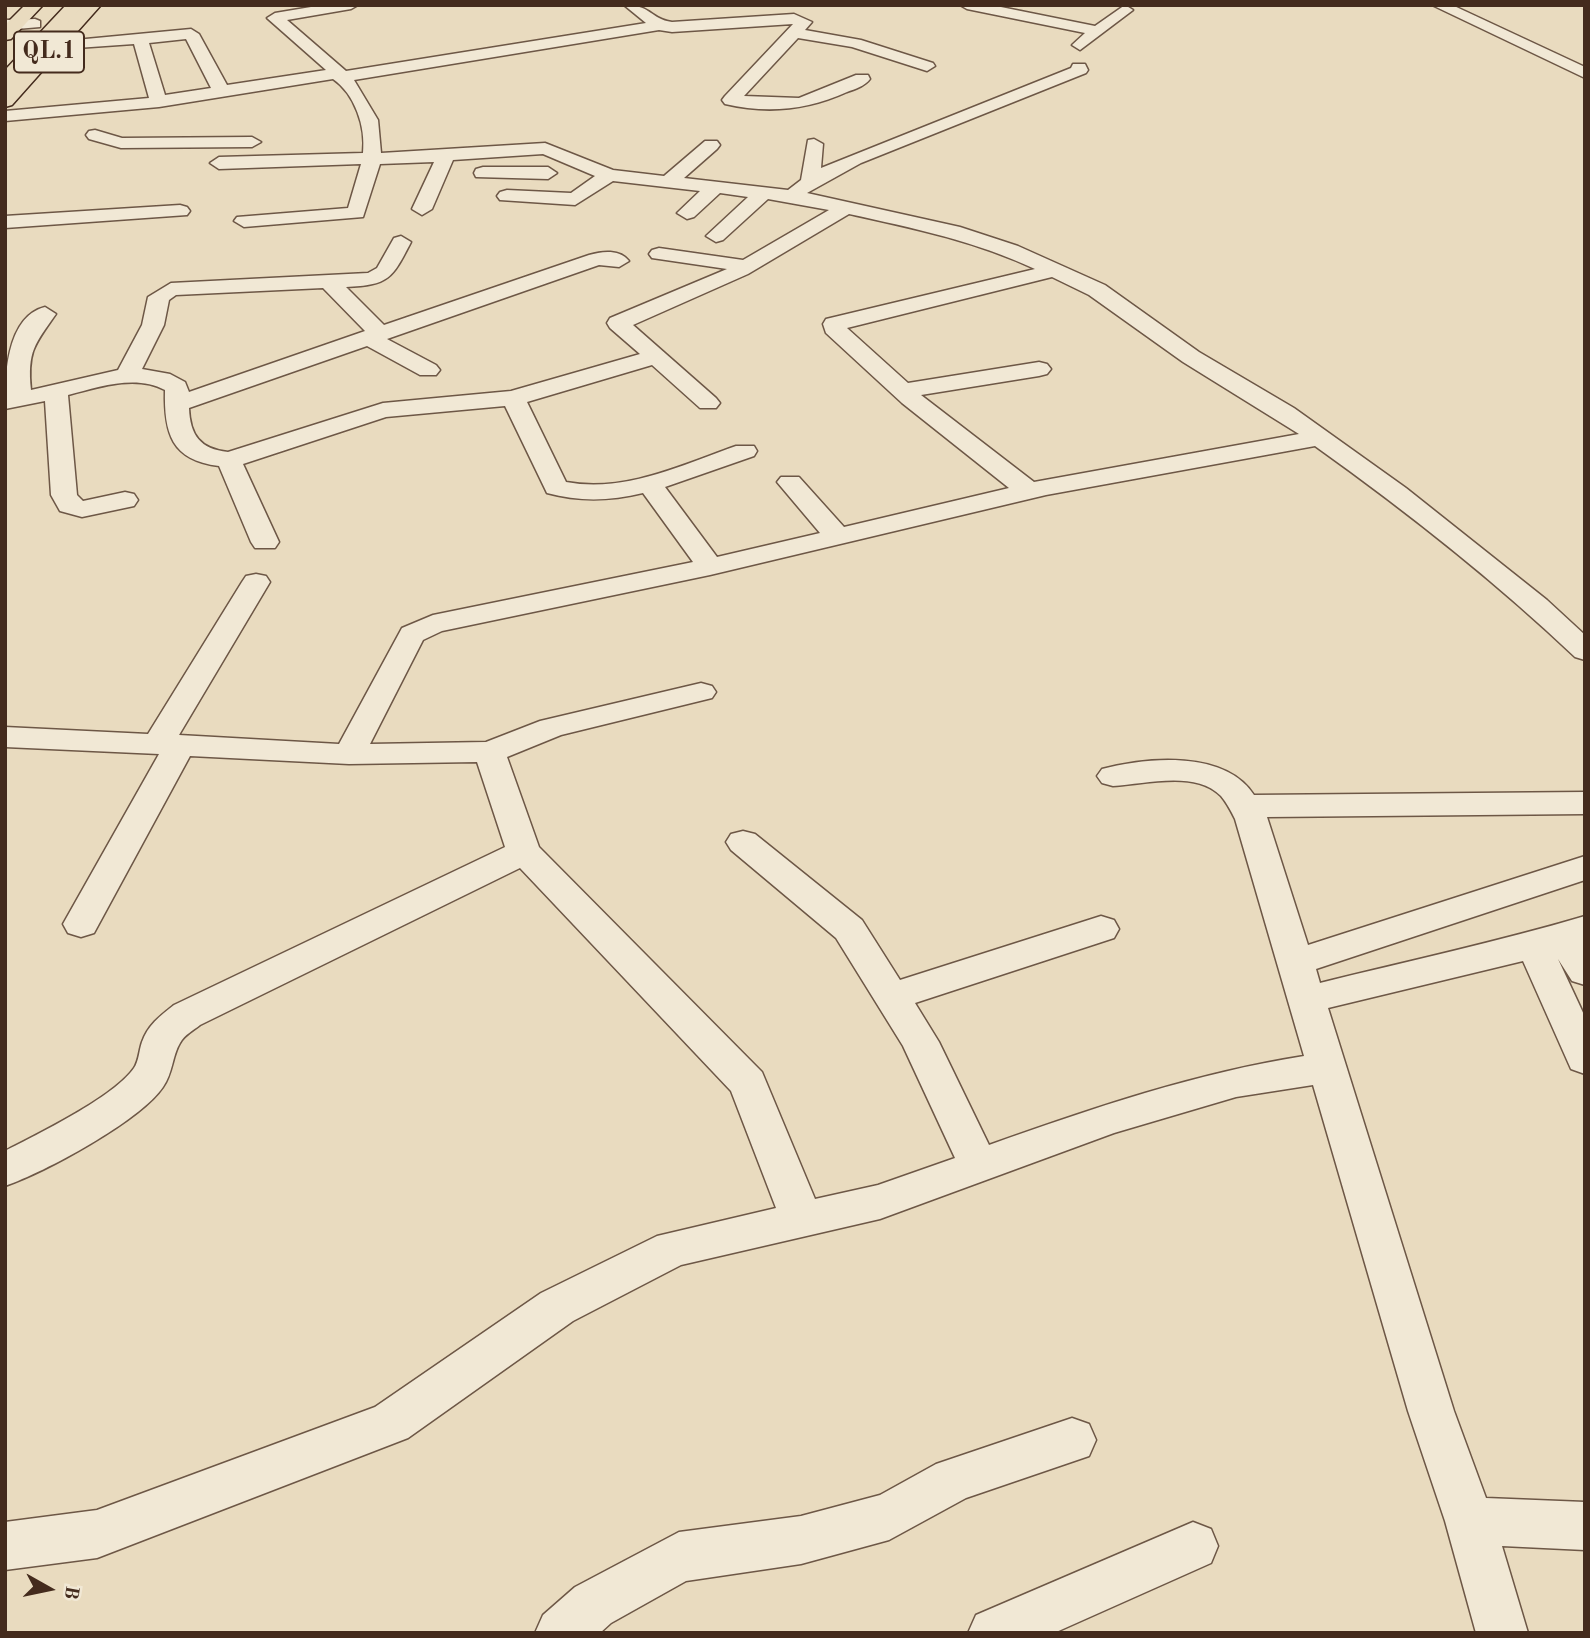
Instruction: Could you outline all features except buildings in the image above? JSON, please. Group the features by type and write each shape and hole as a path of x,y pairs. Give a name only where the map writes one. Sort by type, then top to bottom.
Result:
{"main road":[{"name":"QL.1","path":"9,28 53,5"},
{"name":"QL.1","path":"5,101 54,47 76,5"},
{"name":"QL.1","path":"5,82 65,25 93,5"},
{"name":"QL.1","path":"5,54 35,15"}],"street":[{"path":"244,221 356,213 372,159 361,99 339,75 275,18 321,7 351,5"},
{"path":"631,5 659,25"},
{"path":"967,5 1098,32"},
{"path":"1439,5 1585,73"},
{"path":"792,196 810,181 896,143 1002,104 1080,70 1074,60 1098,32 1125,10"},
{"path":"5,116 159,102 659,25 695,26 794,19 804,22 731,100 780,107 798,106 862,79"},
{"path":"846,41 864,25"},
{"path":"795,33 846,41 928,65"},
{"path":"54,47 191,34 212,78 223,92"},
{"path":"139,39 159,102"},
{"path":"95,135 121,144 265,142"},
{"path":"810,181 814,144"},
{"path":"668,182 711,145"},
{"path":"442,165 545,148 609,175 764,192 848,206 953,231 1057,269 1097,290 1191,357 1285,413 1320,438 1408,502 1536,606 1585,650"},
{"path":"219,163 372,159 548,173"},
{"path":"422,209 442,165"},
{"path":"507,196 575,199 609,175"},
{"path":"687,213 716,187"},
{"path":"716,236 764,192"},
{"path":"708,403 620,325 620,321 687,296 746,267 848,206"},
{"path":"5,222 180,211"},
{"path":"127,375 153,325 159,297 171,289 328,281 382,275 401,242"},
{"path":"659,254 684,261 717,259 746,267"},
{"path":"176,404 596,259 611,258 619,261"},
{"path":"1029,491 903,391 834,328 834,324 999,286 1057,269"},
{"path":"328,281 375,336 428,370"},
{"path":"45,314 23,337 13,401 127,375 167,377 177,387 178,422 186,445 205,459 229,460 383,410 513,398 658,356"},
{"path":"903,391 1039,369"},
{"path":"55,393 64,495 69,505 82,509 125,500"},
{"path":"513,398 556,488 575,494 594,495 648,482 746,452"},
{"path":"349,754 412,634 433,624 710,566 1029,491 1320,438"},
{"path":"229,460 265,542"},
{"path":"648,482 710,566"},
{"path":"790,482 836,536"},
{"path":"81,924 169,745 256,582"},
{"path":"5,737 349,754 490,752 551,728 701,692"},
{"path":"490,752 524,852 748,1083 801,1219"},
{"path":"1113,776 1203,772 1217,777 1232,788 1252,819 1431,1411 1470,1521 1502,1633"},
{"path":"1243,806 1585,803"},
{"path":"743,842 849,929 920,1042 979,1166"},
{"path":"5,1169 117,1104 145,1082 158,1064 161,1042 169,1030 187,1015 524,852"},
{"path":"1296,962 1585,868"},
{"path":"892,998 1101,929"},
{"path":"1307,1000 1560,937"},
{"path":"1560,937 1585,972"},
{"path":"1560,937 1585,1059"},
{"path":"5,1546 97,1534 391,1423 557,1307 672,1249 880,1202 1106,1120 1236,1082 1326,1068"},
{"path":"561,1633 593,1605 679,1557 801,1540 889,1516 953,1480 1072,1440"},
{"path":"1470,1521 1585,1526"},
{"path":"994,1633 1193,1546"}]}
